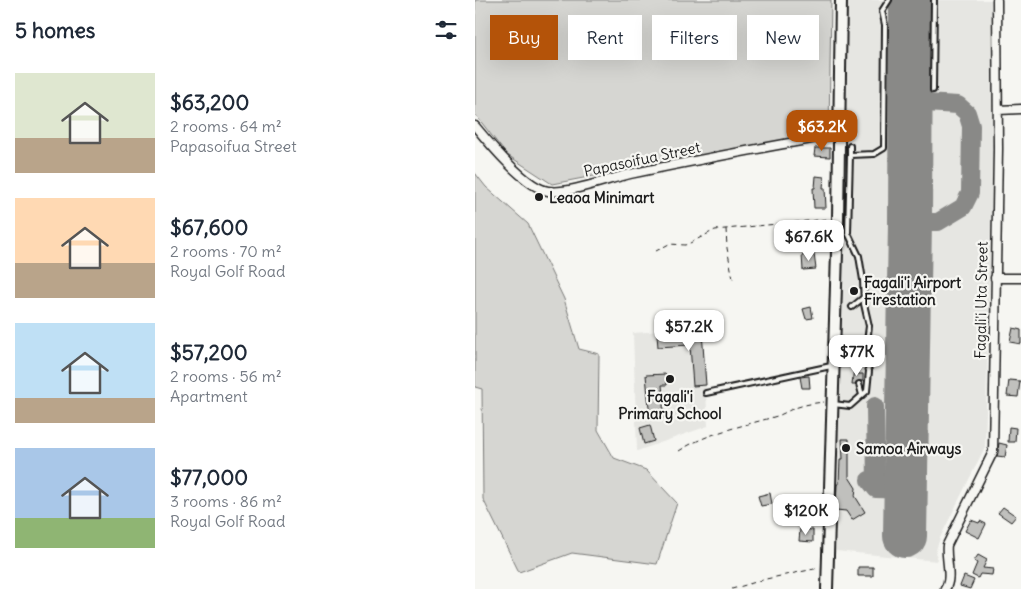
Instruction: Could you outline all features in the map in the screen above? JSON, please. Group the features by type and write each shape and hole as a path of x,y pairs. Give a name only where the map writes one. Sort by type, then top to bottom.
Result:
{"main road":[{"path":"827,589 838,218 841,0"}],"street":[{"name":"Fagali'i Uta Street","path":"945,589 949,577 945,555 947,544 993,452 998,110 997,0"},
{"path":"998,110 1021,109"},
{"name":"Papasoifua Street","path":"475,126 511,166 532,183 547,191 567,190 629,174 838,134"},
{"path":"995,278 1021,278"}],"lane":[{"path":"850,155 874,154 884,148 885,25 882,11 889,0"},
{"path":"933,90 934,0"},
{"path":"833,403 850,406 867,390 869,372 865,357 869,326 863,298 859,256 848,233 850,146"},
{"path":"851,307 863,298"},
{"path":"706,393 833,366"},
{"path":"859,384 862,395"}],"path":[{"path":"656,251 669,244 685,245 710,232 726,228 838,218"},
{"path":"726,228 727,248 733,279"},
{"path":"679,451 693,442 812,403 833,403"},
{"path":"732,589 792,572 827,566"}],"shaded area":[{"path":"475,0 831,0 829,131 552,184 506,154 475,114"},
{"path":"846,0 991,0 993,159 985,447 940,538 936,550 937,561 836,551 837,484 839,484 840,459 836,457"},
{"path":"475,173 486,187 528,224 564,299 579,349 599,354 598,430 614,458 646,470 677,503 657,564 572,553 519,572 483,499 482,389 475,387"},
{"name":"Fagali'i Primary School","path":"702,328 708,426 637,451 633,333"}],"building":[{"path":"815,148 830,148 830,157 814,156"},
{"path":"816,176 824,177 823,188 825,188 826,208 814,208 813,188 815,188"},
{"path":"789,223 806,223 806,233 789,233"},
{"path":"814,254 816,269 803,270 802,255"},
{"path":"811,307 813,318 806,319 803,309"},
{"path":"1013,328 1021,330 1021,344 1010,342"},
{"path":"702,332 706,385 693,386 690,345 658,347 657,335"},
{"path":"854,368 859,368 858,374 863,374 863,381 858,381 855,385 852,385"},
{"path":"666,374 667,385 662,385 663,396 666,396 667,404 663,404 664,418 650,419 646,375"},
{"path":"809,376 810,388 802,388 800,377"},
{"path":"1009,380 1020,381 1018,397 1007,396"},
{"path":"650,425 654,441 644,444 640,428"},
{"path":"1009,427 1016,428 1015,442 1008,442"},
{"path":"842,439 849,439 849,477 856,488 855,496 865,512 852,520 846,511 836,510 840,459 843,459"},
{"path":"999,443 1007,445 1005,457 997,456"},
{"path":"770,493 772,504 761,506 758,496"},
{"path":"1003,507 1016,516 1011,522 998,513"},
{"path":"814,510 822,510 822,522 814,522"},
{"path":"971,520 986,524 979,538 965,531"},
{"path":"800,529 813,530 813,542 799,541"},
{"path":"978,555 987,560 983,568 993,569 992,575 980,574 978,578 972,575 977,563 974,561"},
{"path":"858,567 873,567 873,576 858,576"},
{"path":"964,576 974,580 970,589 960,586"}],"taxiway":[{"path":"909,102 958,105 967,113 971,126 970,193 963,207 938,222 910,222"},
{"path":"875,406 876,489"},
{"path":"869,480 876,489 906,490"}],"runway":[{"path":"905,536 911,0"}],"place":[{"name":"Leaoa Minimart","path":"539,197"},
{"name":"Fagali'i Airport Firestation","path":"854,291"},
{"name":"Fagali'i Primary School","path":"670,379"},
{"name":"Samoa Airways","path":"846,448"}]}
